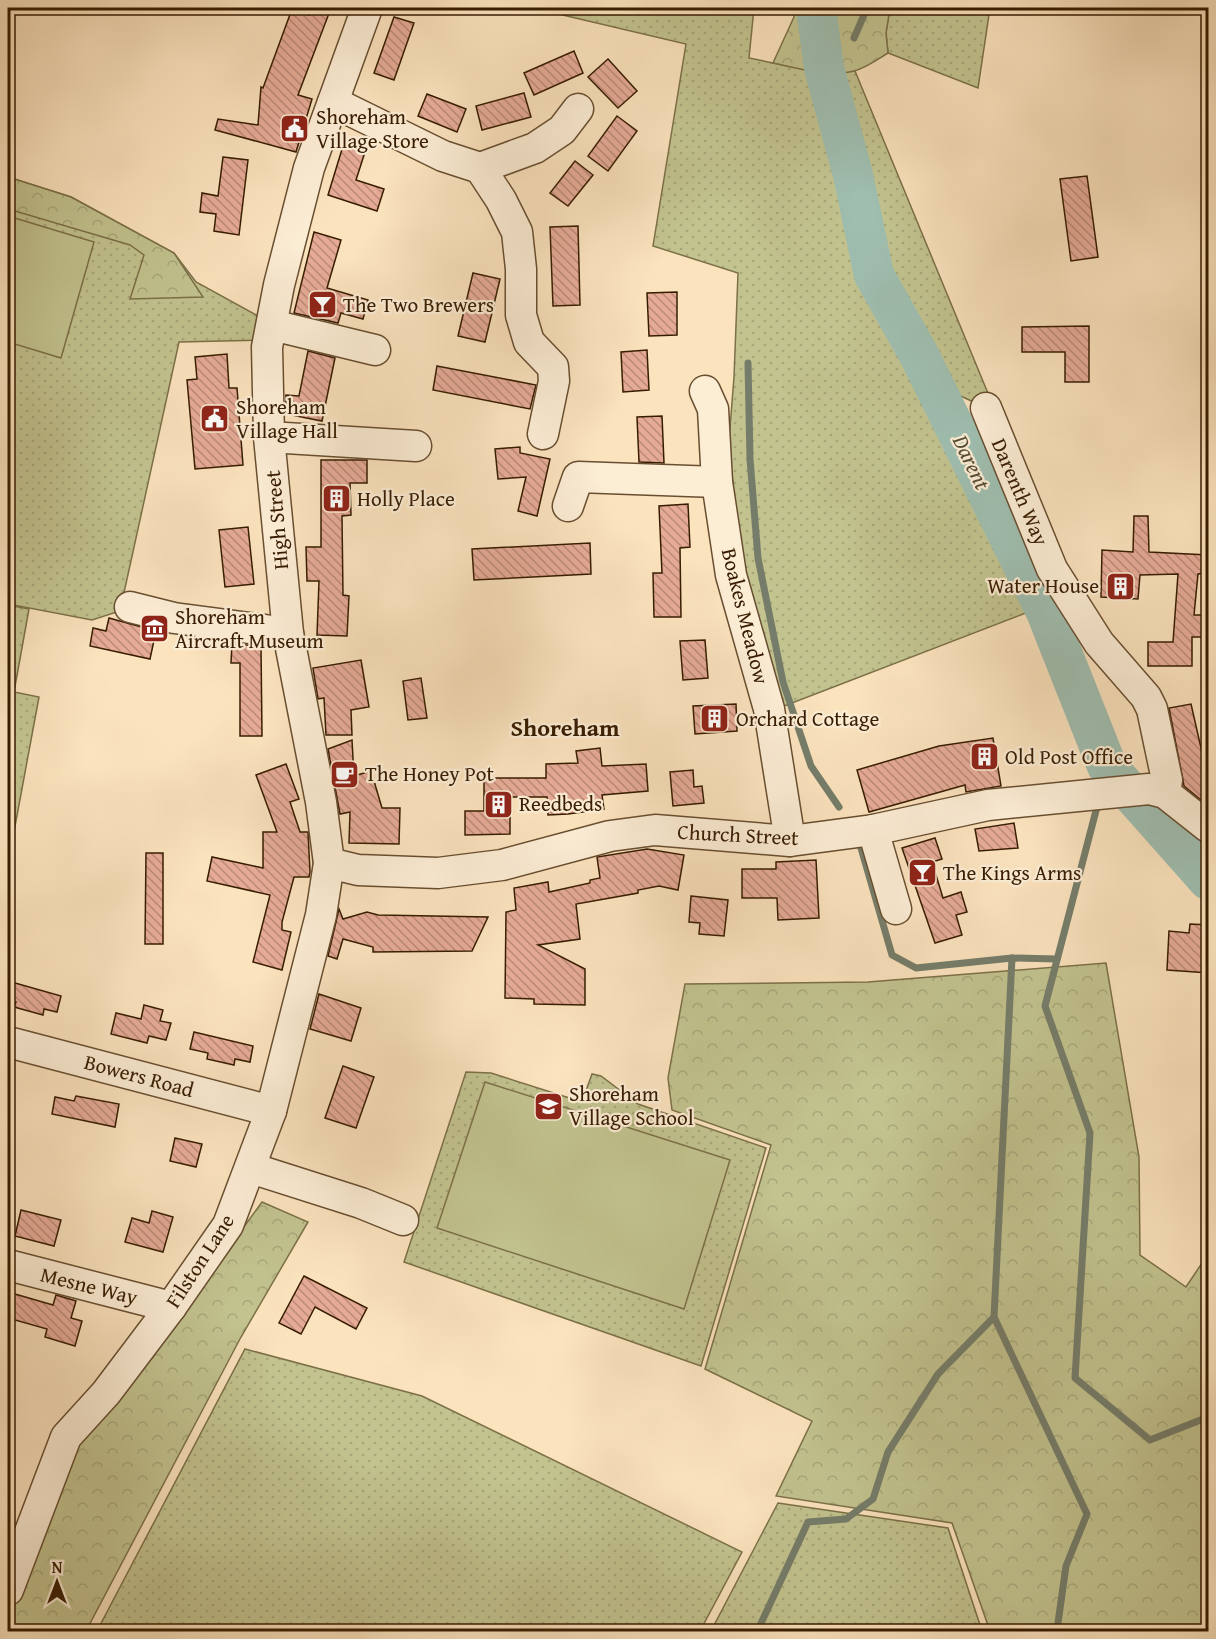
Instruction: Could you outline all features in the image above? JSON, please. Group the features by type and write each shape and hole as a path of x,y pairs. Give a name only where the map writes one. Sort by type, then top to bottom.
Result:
{"street":[{"name":"High Street","path":"329,863 321,802 288,633 269,437 267,347 309,168 367,8"},
{"path":"333,102 442,156 480,168 535,148 562,129 578,109"},
{"path":"480,168 501,200 517,232 521,269 521,315 529,342 552,367 554,381 543,434"},
{"path":"272,324 375,350"},
{"name":"Boakes Meadow","path":"705,391 712,409 717,482 731,575 770,708 790,841"},
{"name":"Darenth Way","path":"986,408 1052,569 1099,643 1146,697 1152,709 1167,780 1157,791"},
{"path":"269,437 416,446"},
{"path":"568,506 578,477 717,482"},
{"path":"130,607 174,618 288,633"},
{"path":"1157,791 1209,827"},
{"name":"Church Street","path":"329,863 358,870 438,873 502,865 609,836 655,830 790,841 873,830 988,805 1071,796 1157,791"},
{"path":"873,830 896,909"},
{"name":"Filston Lane","path":"8,1590 66,1437 106,1393 171,1307 228,1224 271,1111 321,915 329,863"},
{"name":"Bowers Road","path":"8,1042 271,1111"},
{"path":"251,1168 361,1203 403,1220"},
{"name":"Mesne Way","path":"8,1265 171,1307"}],"green space":[{"path":"533,8 754,8 749,58 812,71 842,172 864,279 907,359 1031,611 779,708 741,574 728,453 738,273 653,246 686,44"},
{"path":"793,8 890,8 886,33 888,53 863,68 844,73 814,72 773,63 794,17"},
{"path":"890,8 990,8 978,88 888,53 886,33"},
{"path":"855,71 999,420 986,408 948,390 883,267 844,103 843,72"},
{"path":"8,177 71,197 174,253 196,282 258,316 262,340 179,342 120,611 92,620 8,604"},
{"path":"8,177 71,197 174,253 203,297 130,299 144,255 130,245 8,209"},
{"path":"8,216 94,242 61,358 8,342"},
{"path":"8,605 29,609 14,692 39,697 8,864"},
{"path":"1106,963 1139,1157 1140,1255 1186,1287 1208,1254 1208,1631 990,1631 952,1523 776,1496 812,1421 705,1369 771,1145 672,1110 668,1078 685,984 868,982"},
{"name":"Shoreham Village School","path":"466,1072 491,1073 582,1102 592,1074 601,1076 638,1104 766,1148 701,1366 404,1262"},
{"path":"485,1082 730,1160 684,1309 437,1228"},
{"path":"262,1202 308,1222 241,1337 86,1631 8,1631 8,1620 75,1445 168,1331"},
{"path":"245,1349 422,1396 742,1552 700,1631 97,1631"},
{"path":"778,1503 948,1528 982,1631 711,1631"}],"building":[{"path":"311,8 331,8 298,95 312,99 296,152 215,130 218,119 258,125 261,87 263,88 292,9 309,15"},
{"path":"394,17 414,23 394,80 374,73"},
{"path":"574,51 583,73 534,95 524,73"},
{"path":"608,59 637,91 618,108 588,77"},
{"path":"524,93 531,117 482,130 476,106"},
{"path":"427,94 466,109 457,132 418,116"},
{"path":"617,116 637,131 608,171 588,156"},
{"path":"343,146 365,152 356,180 384,189 377,211 328,195"},
{"path":"223,157 248,160 239,235 214,231 216,214 200,212 202,193 218,196"},
{"path":"575,161 593,175 568,206 550,193"},
{"path":"1087,176 1098,257 1071,261 1060,179"},
{"path":"578,226 580,305 553,306 550,227"},
{"path":"314,232 341,240 327,288 368,300 363,319 341,313 338,323 294,313"},
{"path":"473,273 500,279 485,342 458,336"},
{"path":"677,292 677,335 649,336 647,293"},
{"path":"1089,326 1089,382 1065,382 1065,352 1022,352 1022,327"},
{"path":"647,350 649,390 623,392 621,352"},
{"path":"308,351 335,358 322,421 286,414 286,395 299,396"},
{"name":"Shoreham Village Hall","path":"227,354 229,388 237,388 243,465 195,469 187,380 197,379 195,357"},
{"path":"437,366 536,385 530,409 433,390"},
{"path":"662,416 664,463 639,462 637,417"},
{"path":"520,447 520,453 550,459 537,516 518,511 526,477 498,479 495,449"},
{"path":"321,460 367,460 367,483 350,483 351,515 342,516 343,595 349,596 347,636 317,635 319,581 307,581 306,547 321,547"},
{"path":"688,504 690,547 680,548 681,617 654,617 653,573 662,573 659,506"},
{"name":"Water House","path":"1134,516 1148,516 1149,552 1208,555 1208,573 1198,574 1194,615 1209,615 1209,637 1192,637 1192,666 1148,666 1148,642 1173,642 1178,574 1140,575 1138,599 1101,597 1102,550 1133,552"},
{"path":"248,527 254,584 225,587 219,530"},
{"path":"590,543 591,574 474,580 472,549"},
{"path":"109,618 156,631 150,659 90,646 93,628 106,631"},
{"path":"705,640 708,678 683,680 680,641"},
{"path":"232,643 261,647 262,736 240,736 240,663 231,663"},
{"path":"361,660 369,707 351,710 352,735 326,735 324,698 318,699 313,668"},
{"path":"421,678 427,718 408,720 403,681"},
{"name":"Orchard Cottage","path":"736,704 737,731 695,734 693,706"},
{"path":"1191,704 1206,770 1209,770 1207,805 1184,786 1169,708"},
{"path":"993,738 1001,786 966,792 965,785 869,812 857,770 939,746"},
{"path":"352,740 354,776 371,771 382,808 400,808 399,844 349,843 350,812 340,814 328,749"},
{"path":"600,748 602,766 646,764 648,791 602,795 604,809 548,815 547,797 510,797 510,834 465,835 465,811 484,811 484,778 546,778 546,764 578,763 576,751"},
{"path":"286,764 299,799 290,802 300,832 308,832 310,872 309,877 294,877 282,922 282,930 291,932 282,970 253,962 270,895 207,881 212,857 263,868 263,832 277,832 256,775"},
{"path":"693,770 694,787 702,786 704,803 673,806 670,772"},
{"path":"1014,823 1018,848 979,851 975,829"},
{"path":"935,838 942,859 932,862 943,898 961,892 967,912 956,915 962,935 935,943 902,848"},
{"path":"647,849 684,855 678,890 659,886 638,890 638,893 576,904 580,939 538,945 585,969 585,1005 534,1004 534,999 505,998 506,912 516,910 514,888 548,882 549,892 590,883 590,880 600,878 597,857"},
{"path":"146,853 163,853 163,944 145,944"},
{"path":"816,860 819,918 778,920 777,898 742,898 742,869 776,869 776,862"},
{"path":"691,896 728,900 724,936 699,934 700,923 689,922"},
{"path":"339,909 343,919 367,912 378,915 488,917 472,951 373,952 373,947 343,939 337,959 328,956"},
{"path":"1190,924 1209,925 1209,973 1167,970 1169,931 1189,933"},
{"path":"8,981 61,996 57,1012 44,1009 43,1015 14,1007 16,1002 8,1000"},
{"path":"319,994 361,1008 351,1041 310,1029"},
{"path":"144,1005 163,1010 160,1021 171,1023 166,1040 149,1036 147,1043 111,1034 116,1013 141,1019"},
{"path":"194,1032 253,1046 250,1062 235,1059 234,1065 207,1059 208,1053 190,1049"},
{"path":"343,1066 374,1077 356,1128 325,1118"},
{"path":"76,1096 119,1104 115,1127 52,1114 55,1097 74,1101"},
{"path":"175,1138 202,1144 196,1167 170,1161"},
{"path":"21,1210 61,1220 54,1246 15,1236"},
{"path":"152,1211 173,1217 163,1252 125,1242 132,1218 149,1223"},
{"path":"304,1276 367,1308 356,1329 315,1307 301,1334 279,1323"},
{"path":"8,1292 53,1305 56,1295 76,1301 71,1318 82,1321 75,1346 45,1337 47,1329 8,1318"}],"waterway":[{"name":"Darent","path":"816,8 824,68 853,175 874,275 918,353 1046,612 1107,766 1208,880"},
{"path":"854,38 867,8"},
{"path":"748,363 750,459 758,558 783,682 811,766 839,807"},
{"path":"1102,786 1107,766"},
{"path":"1098,803 1045,1006 1090,1133 1075,1378 1150,1440 1208,1417"},
{"path":"861,848 892,955 916,968 1012,958 1057,959"},
{"path":"1012,958 994,1317 1087,1514 1066,1566 1058,1623"},
{"path":"757,1632 808,1522 846,1519 873,1499 888,1452 938,1374 994,1317"}],"place":[{"name":"Shoreham Village Store","path":"295,129"},
{"name":"The Two Brewers","path":"322,305"},
{"name":"Shoreham Village Hall","path":"215,419"},
{"name":"Holly Place","path":"336,499"},
{"name":"Water House","path":"1120,586"},
{"name":"Shoreham Aircraft Museum","path":"154,629"},
{"name":"Orchard Cottage","path":"715,719"},
{"name":"Old Post Office","path":"984,757"},
{"name":"The Honey Pot","path":"344,774"},
{"name":"Reedbeds","path":"498,804"},
{"name":"The Kings Arms","path":"922,873"},
{"name":"Shoreham Village School","path":"548,1106"}],"district":[{"name":"Shoreham","path":"565,728"}]}
